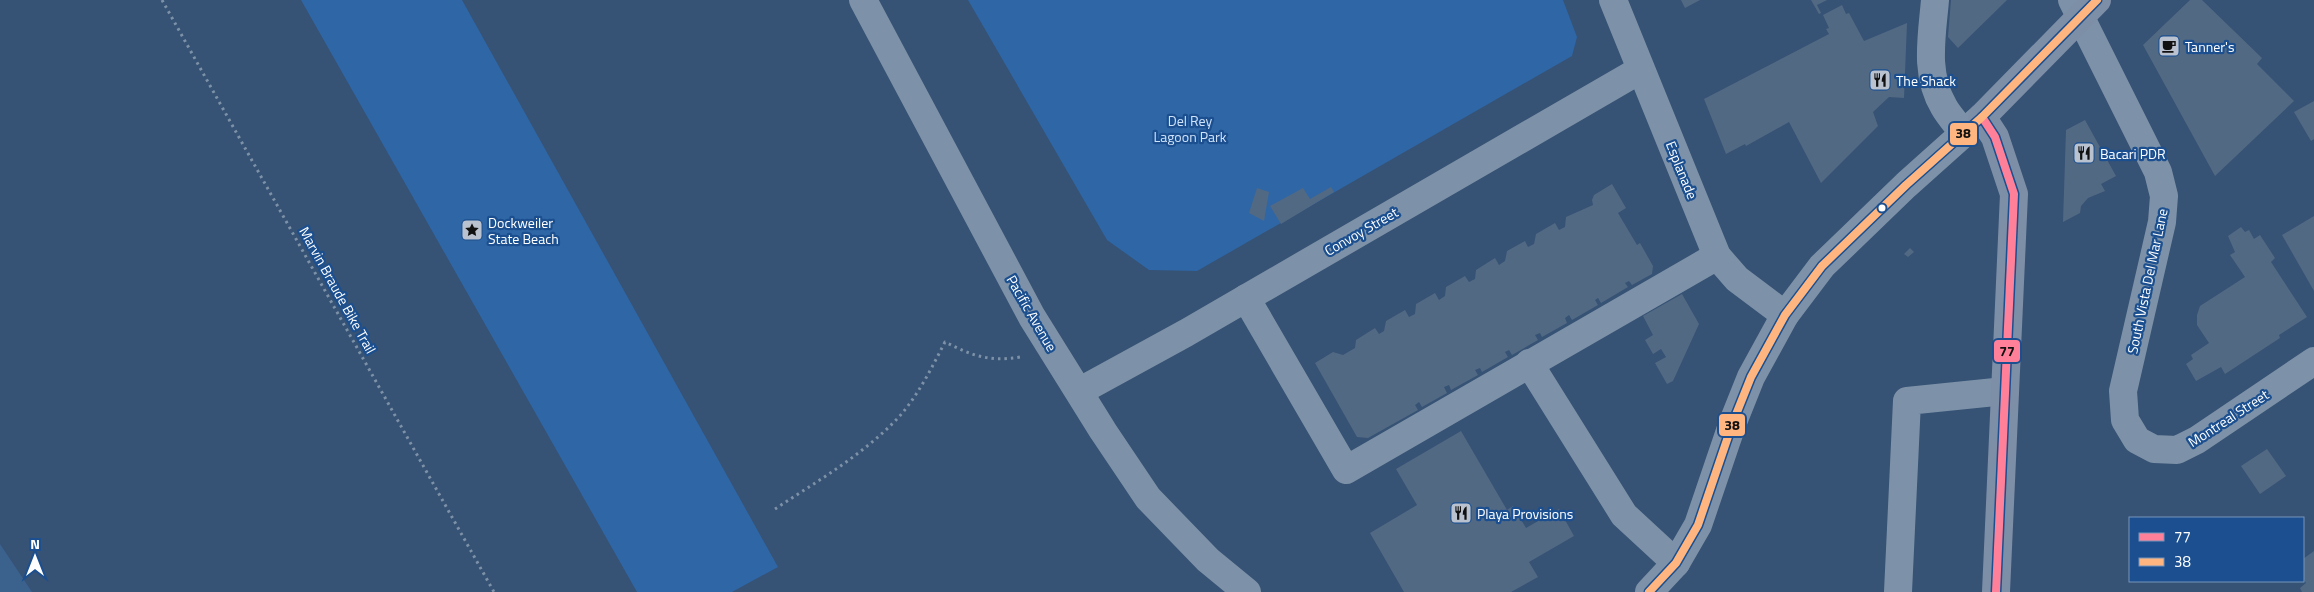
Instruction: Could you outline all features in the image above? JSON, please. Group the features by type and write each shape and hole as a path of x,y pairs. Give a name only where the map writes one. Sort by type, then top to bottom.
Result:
{"main road":[{"path":"1996,592 2014,194 1995,137 1972,125 2083,5"}],"street":[{"name":"Pacific Avenue","path":"863,0 1028,308 1103,431 1148,498 1208,560 1247,592"},
{"name":"Esplanade","path":"1613,0 1716,256 1737,278 1785,315"},
{"path":"1649,592 1676,563 1698,525 1733,422 1751,377 1785,315 1822,266 1972,125 1944,107 1932,80 1930,57 1935,0"},
{"name":"South Vista Del Mar Lane","path":"2083,5 2158,172 2164,196 2162,222 2123,391 2125,420 2137,440"},
{"name":"Convoy Street","path":"1080,391 1246,298 1640,70"},
{"path":"1246,298 1346,470 1716,256"},
{"name":"Montreal Street","path":"2137,440 2154,449 2177,450 2197,440 2314,361"},
{"path":"1529,363 1624,515 1676,563"},
{"path":"1898,592 1907,401 2006,391"}],"path":[{"name":"Marvin Braude Bike Trail","path":"162,0 494,592"},
{"path":"775,509 860,451 896,420 926,380 944,342 970,354 1000,360 1053,350"}],"green space":[{"path":"301,0 462,0 778,567 732,592 637,592"},
{"name":"Del Rey Lagoon Park","path":"968,0 1563,0 1577,37 1572,56 1197,271 1149,270 1107,240"}],"shaded area":[{"path":"0,544 32,592 0,592"}],"building":[{"path":"1681,0 1700,0 1685,8"},
{"path":"1811,0 1827,0 1817,5 1821,13 1819,14"},
{"path":"1951,0 2007,0 1958,48 1948,37"},
{"path":"2190,0 2202,0 2262,58 2257,64 2294,101 2215,176 2143,45"},
{"path":"1842,5 1846,14 1849,13 1864,41 1907,23 1904,98 1889,97 1873,112 1878,126 1821,183 1789,122 1746,146 1745,144 1726,154 1704,99 1829,34 1826,29 1829,28 1823,15"},
{"path":"2314,101 2314,139 2311,141 2294,112"},
{"name":"Bacari PDR","path":"2085,120 2116,176 2101,184 2105,191 2088,198 2081,206 2080,213 2063,222 2066,130"},
{"path":"1612,184 1626,208 1618,213 1637,245 1640,243 1653,266 1652,274 1632,285 1629,281 1625,283 1628,287 1601,303 1598,298 1595,300 1598,305 1572,320 1569,315 1565,318 1567,323 1542,337 1540,333 1535,335 1538,340 1512,355 1509,350 1505,352 1508,357 1482,372 1480,368 1475,370 1478,375 1451,390 1449,385 1444,387 1447,393 1422,407 1419,402 1415,405 1418,410 1368,438 1357,437 1315,363 1333,352 1343,355 1355,348 1356,340 1375,328 1379,334 1384,331 1386,321 1405,310 1409,317 1415,314 1416,304 1435,293 1439,300 1445,296 1446,287 1465,276 1469,282 1475,279 1476,270 1495,258 1499,265 1505,261 1507,251 1525,241 1528,247 1534,244 1536,234 1555,223 1559,230 1565,227 1566,217 1593,205 1594,195"},
{"path":"1331,187 1334,192 1281,224 1270,206 1303,188 1310,199"},
{"path":"1257,188 1269,192 1264,221 1249,213"},
{"path":"2314,216 2314,291 2282,235"},
{"path":"2241,227 2245,232 2249,230 2254,239 2260,235 2275,258 2271,262 2307,317 2279,335 2280,338 2225,374 2221,367 2196,381 2186,364 2193,359 2191,355 2209,343 2197,325 2197,315 2200,306 2245,277 2230,255 2235,252 2228,236"},
{"path":"1910,248 1914,252 1908,257 1904,254"},
{"path":"1682,294 1699,324 1673,381 1667,384 1655,363 1666,357 1661,349 1653,354 1645,340 1653,335 1643,316"},
{"name":"Playa Provisions","path":"1461,431 1507,510 1513,506 1526,528 1559,509 1574,536 1529,562 1538,577 1511,592 1404,592 1370,533 1417,505 1396,469"},
{"path":"2267,449 2286,476 2260,494 2241,466"},
{"path":"2314,551 2314,592 2302,592 2300,588 2306,583 2304,580 2304,558"}],"transit line":[{"name":"38","path":"1649,592 1676,563 1698,525 1733,422 1751,377 1785,315 1822,266 1906,185 1982,117 2097,0"},
{"name":"77","path":"1982,117 1995,137 2014,194 1996,592"}],"place":[{"name":"Tanner's","path":"2169,46"},
{"name":"The Shack","path":"1880,80"},
{"name":"Bacari PDR","path":"2084,153"},
{"name":"Dockweiler State Beach","path":"472,230"},
{"name":"Playa Provisions","path":"1461,513"}]}
